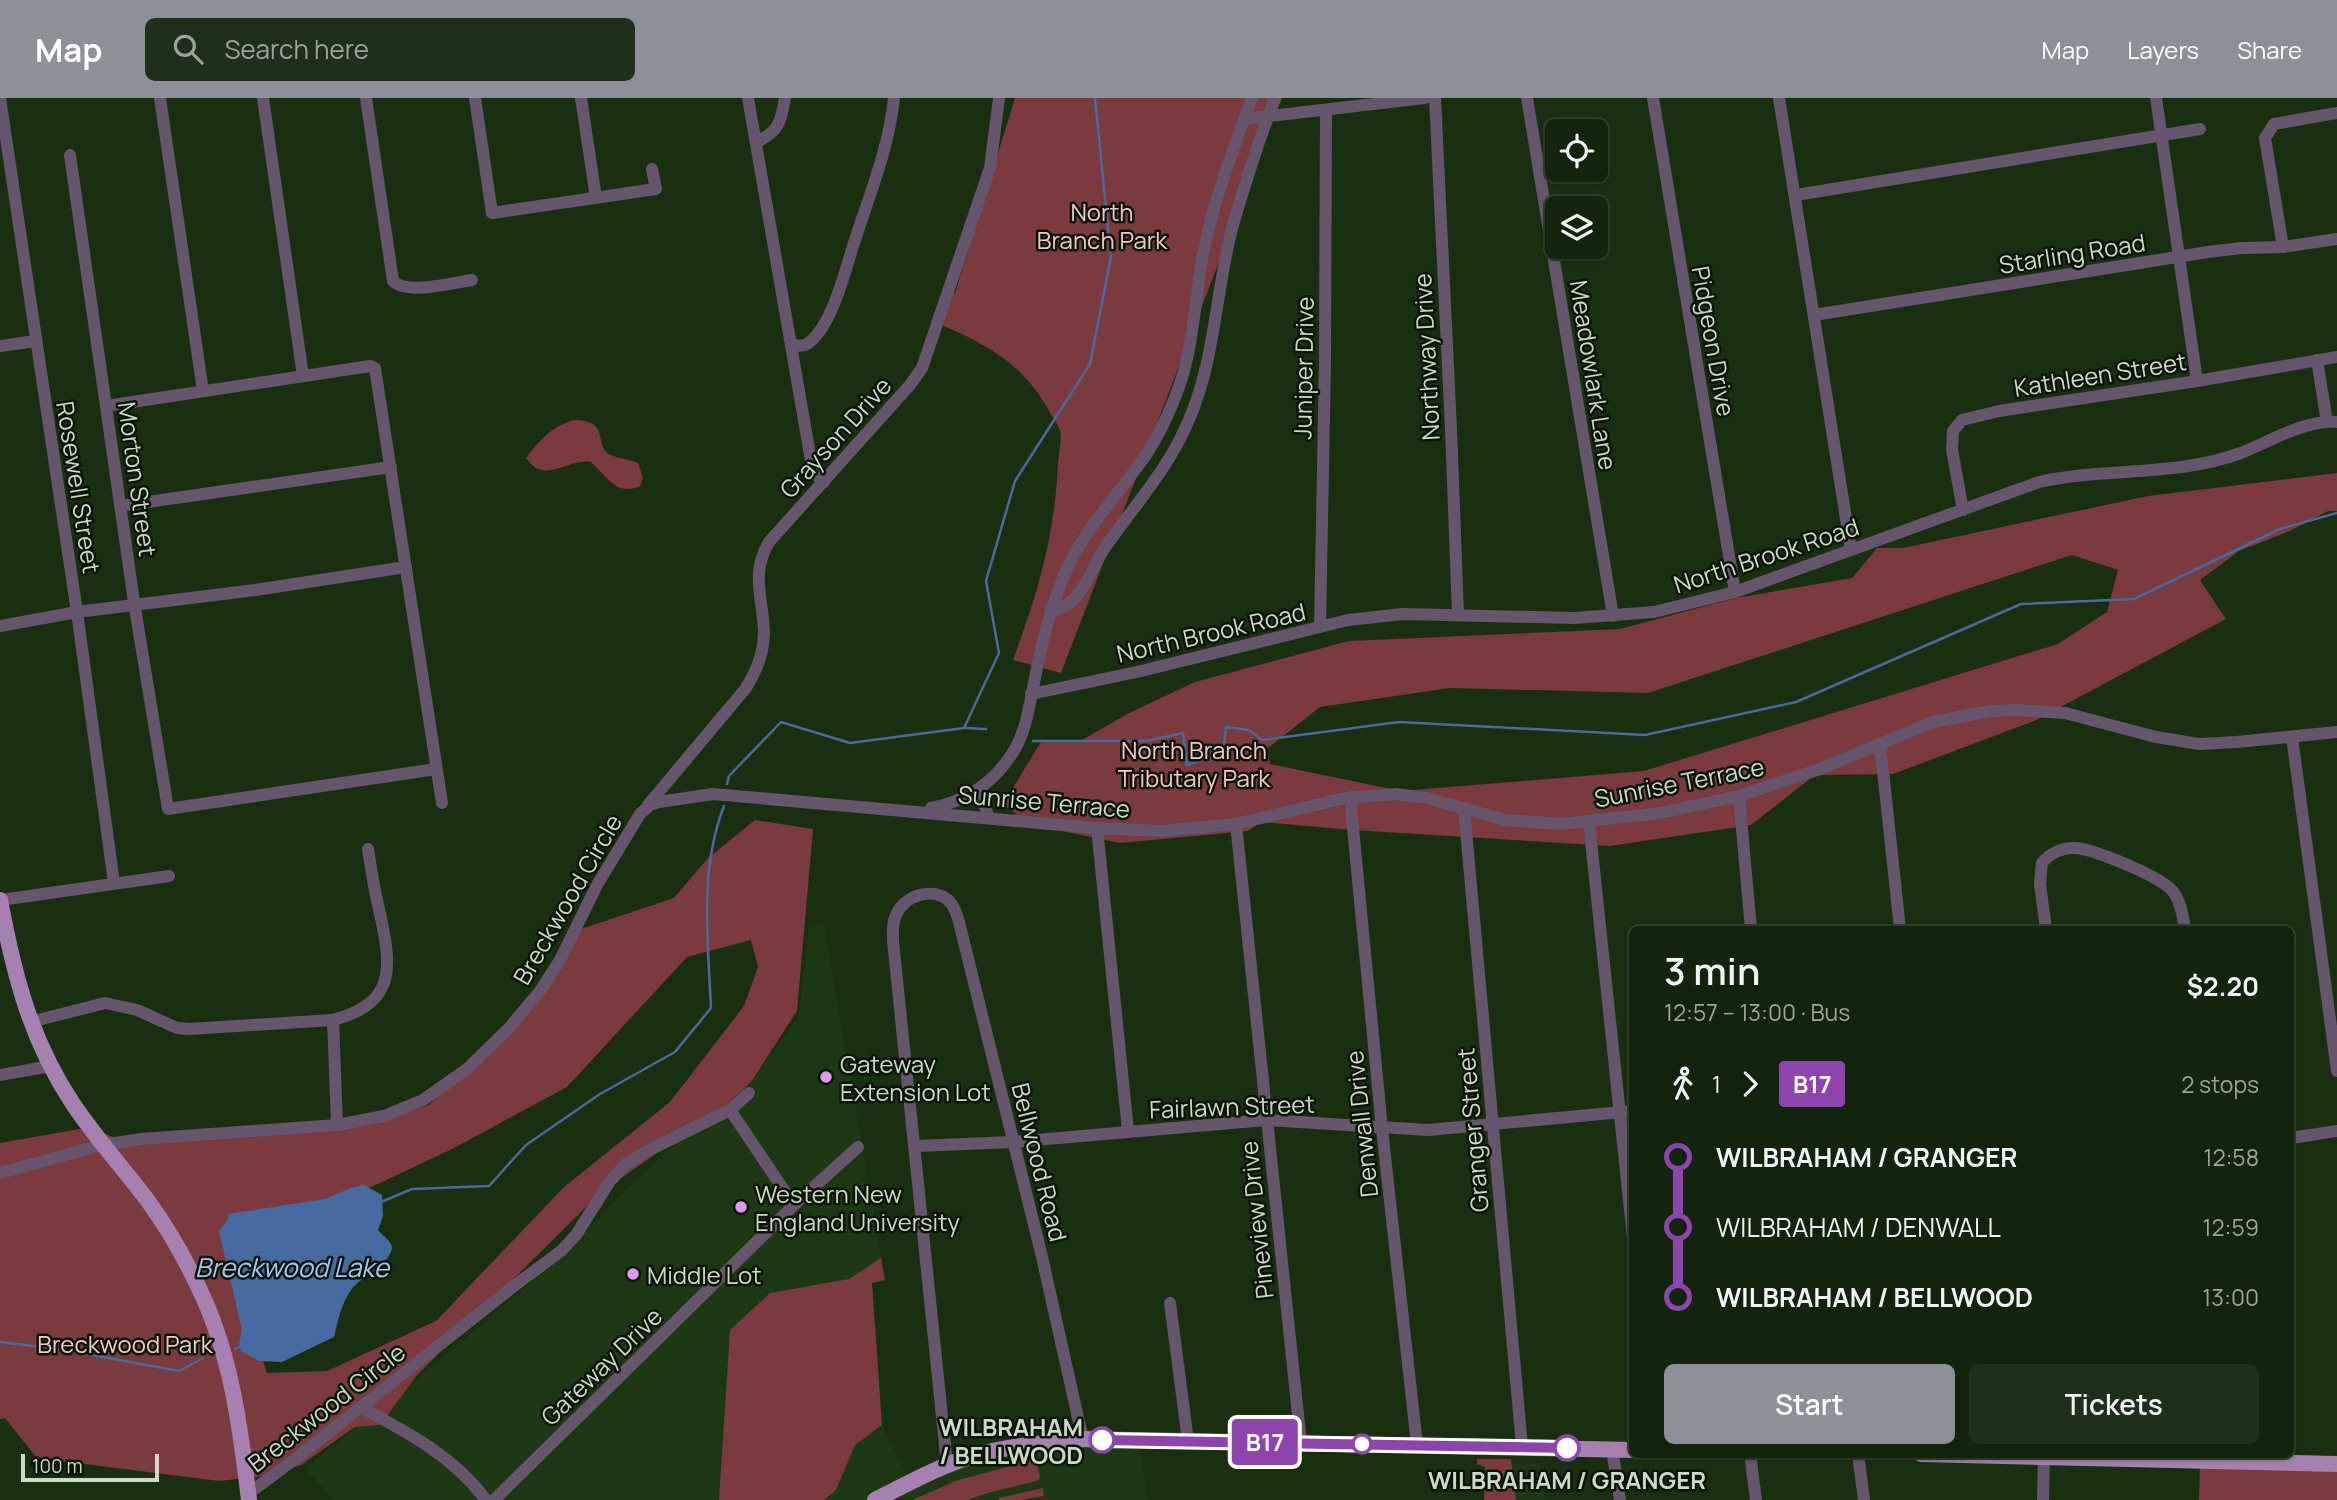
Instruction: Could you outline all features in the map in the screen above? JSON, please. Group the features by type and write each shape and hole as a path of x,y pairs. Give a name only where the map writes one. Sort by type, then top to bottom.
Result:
{"main road":[{"path":"0,900 6,968 51,1066 72,1103 163,1224 185,1260 209,1310 232,1381 249,1497"},
{"path":"875,1500 947,1465 970,1457 1002,1449 1083,1440 1629,1450"},
{"path":"2140,1458 2337,1464"}],"street":[{"name":"Rosewell Street","path":"0,98 77,612 114,883"},
{"path":"160,98 203,391"},
{"path":"263,98 303,376"},
{"path":"366,98 393,281 398,287 410,288 472,280"},
{"path":"475,98 492,213 656,189 652,169"},
{"path":"581,98 596,198"},
{"path":"748,98 813,472 824,482"},
{"path":"757,142 776,130 783,113 785,98"},
{"path":"791,345 804,345 812,340 831,307 882,159 894,98"},
{"name":"Grayson Drive","path":"640,814 746,688 754,674 764,632 758,577 760,559 775,534 910,385 922,368 990,168 999,98"},
{"path":"913,810 949,804 979,790 1015,749 1050,613 1075,553 1150,449 1175,396 1189,352 1208,231 1226,168 1252,98"},
{"path":"1050,613 1062,609 1080,595 1100,556 1174,453 1189,421 1205,377 1227,248 1275,98"},
{"path":"1244,119 1425,98"},
{"name":"Northway Drive","path":"1435,98 1458,615"},
{"name":"Meadowlark Lane","path":"1527,98 1613,617"},
{"name":"Pidgeon Drive","path":"1653,98 1735,592"},
{"path":"1779,98 1851,551"},
{"path":"2156,98 2197,381"},
{"name":"Juniper Drive","path":"1320,627 1326,110"},
{"path":"2283,247 2265,138 2274,124 2337,113"},
{"path":"1796,194 2200,129"},
{"name":"Morton Street","path":"69,155 135,605 168,808 436,769"},
{"name":"Starling Road","path":"1814,315 2178,257 2337,239"},
{"path":"0,346 35,341"},
{"name":"Kathleen Street","path":"1963,510 1952,450 1953,431 1962,421 1998,411 2337,357"},
{"path":"2317,360 2332,422"},
{"path":"106,406 370,366 375,368 442,803"},
{"name":"North Brook Road","path":"1031,694 1383,615 1574,618 1654,612 1735,592 2029,485 2058,478 2169,470 2217,461 2292,431 2332,422"},
{"path":"120,506 391,467"},
{"path":"0,625 406,567"},
{"name":"Sunrise Terrace","path":"769,800 1161,831 1236,824 1350,797 1386,794 1427,798 1518,822 1546,824 1589,822 1660,813 1739,796 1786,782 1944,719 1972,713 2018,710 2082,716 2182,742 2215,744 2337,732"},
{"path":"2292,737 2337,1071"},
{"path":"1880,743 1900,926"},
{"path":"671,777 690,792 713,794"},
{"path":"979,790 989,818"},
{"name":"Breckwood Circle","path":"0,1172 102,1145 154,1138 337,1125 384,1116 423,1100 467,1069 534,1000 556,968 597,885 640,814 659,802 713,794 769,800"},
{"path":"1739,796 1751,926"},
{"name":"Denwall Drive","path":"1350,797 1382,1129 1417,1445"},
{"name":"Granger Street","path":"1464,809 1521,1446"},
{"path":"1589,822 1629,1202"},
{"name":"Pineview Drive","path":"1236,824 1301,1443"},
{"path":"1097,828 1128,1131"},
{"path":"2046,926 2040,884 2042,863 2057,851 2073,848 2147,873 2165,883 2177,897 2184,926"},
{"path":"30,1021 105,1003 137,1010 177,1028 189,1029 332,1020 364,1009 375,999 386,981 389,967 368,849"},
{"path":"0,900 169,876"},
{"name":"Bellwood Road","path":"916,1146 893,927 900,908 912,898 927,894 945,898 955,910 959,922 1042,1257 1083,1440"},
{"path":"332,1020 337,1125"},
{"path":"0,1075 51,1066"},
{"name":"Breckwood Circle","path":"249,1497 561,1251 580,1229 610,1181 626,1164 730,1110 749,1093"},
{"path":"730,1110 794,1206"},
{"name":"Fairlawn Street","path":"916,1146 1013,1142 1266,1120 1312,1121 1382,1129 1439,1130 1629,1112"},
{"path":"2294,1138 2337,1131"},
{"path":"916,1146 947,1465"},
{"name":"Gateway Drive","path":"494,1500 794,1206 858,1147"},
{"path":"1170,1303 1188,1441"},
{"path":"362,1408 440,1453 466,1475 486,1500"},
{"path":"1612,1449 1620,1500"},
{"path":"1751,1458 1756,1500"},
{"path":"1859,1458 1864,1500"},
{"path":"2043,1500 2044,1458"}],"shaded area":[{"name":"Western New England University","path":"824,924 885,1280 872,1283 882,1425 913,1487 953,1470 1004,1456 1086,1447 1140,1449 1148,1500 334,1500 305,1468 422,1375 542,1273 661,1156 751,1082 799,1016 809,926"},
{"path":"1512,1464 1540,1464 1545,1500 1516,1500"}],"green space":[{"name":"North Branch Park","path":"1015,98 1282,98 1061,673 1013,660 1030,611 1049,539 1061,442 1060,430 1038,394 1014,366 985,346 933,321 945,292 955,293"},
{"path":"573,420 593,424 606,451 611,455 638,463 643,478 640,486 632,489 618,487 591,462 549,471 541,470 526,458 552,430"},
{"name":"North Branch Tributary Park","path":"2337,473 2337,511 2328,511 2290,531 2239,551 2200,580 2226,619 2034,721 1893,774 1815,775 1751,825 1610,846 1261,822 1248,831 1120,843 1029,824 1003,804 1041,742 1080,741 1131,712 1195,682 1349,641 1620,629 1736,598 1852,578 1877,548 1903,548 2148,496","holes":["2072,555 2118,570 2107,612 2058,644 1644,771 1401,791 1270,764 1267,749 1320,707 1450,688 1648,693"]},
{"name":"Breckwood Park","path":"755,820 813,829 797,1011 751,1082 725,1106 601,1192 418,1374 380,1425 355,1427 301,1465 265,1476 219,1481 37,1458 5,1418 0,1419 0,1143 91,1127 119,1140 369,1124 429,1105 521,1012 575,931 674,898 708,858","holes":["751,940 758,967 744,1006 670,1102 564,1187 436,1321 327,1371 267,1373 242,1296 253,1243 454,1148 567,1087 687,957"]},
{"path":"881,1258 885,1280 872,1283 882,1425 855,1445 836,1490 824,1500 719,1500 730,1330 770,1293 849,1279"},
{"path":"1036,1457 1040,1478 1037,1481 967,1500 912,1500 958,1480"},
{"path":"1477,1459 1511,1459 1516,1500 1484,1500 1485,1467 1477,1464"},
{"path":"2200,1465 2337,1469 2337,1500 2199,1500"},
{"path":"1043,1488 1044,1496 999,1500 999,1498"}],"water":[{"name":"Breckwood Lake","path":"364,1185 382,1195 383,1216 378,1230 392,1247 391,1253 351,1290 342,1307 334,1337 282,1362 259,1361 241,1351 239,1344 242,1330 219,1231 228,1219 228,1214 325,1199"}],"waterway":[{"path":"727,784 729,776 781,722 850,743 964,728 999,653 986,581 1015,481 1090,364 1111,257 1095,98"},
{"path":"1033,741 1147,741 1183,733 1187,765 1223,753 1226,727 1249,730 1262,740 1399,722 1645,735 1796,702 2021,604 2134,599 2280,529 2337,513"},
{"path":"965,728 986,729"},
{"path":"381,1202 412,1189 489,1186 526,1145 600,1094 675,1052 711,1008 707,932 708,880 716,830 724,806"},
{"path":"0,1342 59,1349 179,1371 203,1358"},
{"path":"235,1349 242,1346"}],"bus line":[{"name":"B17","path":"1102,1440 1567,1448"}],"place":[{"name":"Gateway Extension Lot","path":"826,1077"},
{"name":"Western New England University","path":"741,1207"},
{"name":"Middle Lot","path":"633,1274"},
{"name":"WILBRAHAM / BELLWOOD","path":"1102,1440"},
{"name":"WILBRAHAM / GRANGER","path":"1567,1448"}]}
